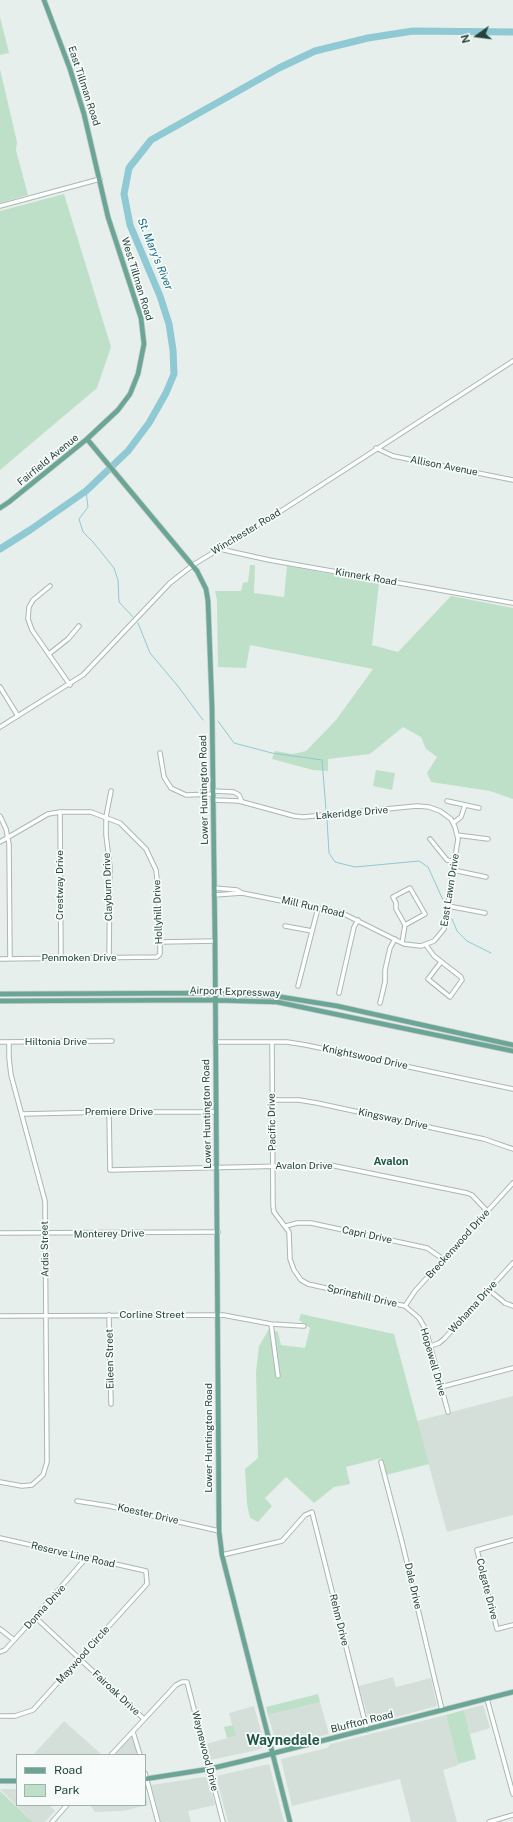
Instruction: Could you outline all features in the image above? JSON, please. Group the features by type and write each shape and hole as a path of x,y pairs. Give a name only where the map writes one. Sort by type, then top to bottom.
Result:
{"main road":[{"name":"East Tillman Road","path":"44,0 75,85 100,179"},
{"name":"West Tillman Road","path":"87,439 118,410 130,394 139,370 144,344 139,312 108,217 100,179"},
{"name":"Lower Huntington Road","path":"87,439 193,565 206,589 209,612 216,993 215,1042 218,1232 217,1315 219,1531 222,1556 290,1822"},
{"name":"Fairfield Avenue","path":"0,508 87,439"},
{"name":"Airport Expressway","path":"0,994 216,993 275,996 337,1006 513,1044"},
{"name":"Airport Expressway","path":"0,1001 215,1000 277,1002 513,1051"},
{"name":"Bluffton Road","path":"146,1778 209,1769 513,1692"},
{"path":"0,1781 16,1781"}],"street":[{"path":"0,206 100,179"},
{"name":"Winchester Road","path":"0,727 70,684 89,669 170,583 193,565 220,547 281,511 376,448 513,361"},
{"name":"Allison Avenue","path":"376,448 393,456 513,480"},
{"name":"Kinnerk Road","path":"220,547 224,550 269,560 513,602"},
{"path":"50,586 33,600 28,613 29,624 70,684"},
{"path":"49,654 68,639 79,626"},
{"path":"0,687 18,716"},
{"name":"Lakeridge Drive","path":"160,753 164,776 171,788 186,795 234,792 239,795 242,802"},
{"name":"Clayburn Drive","path":"109,958 110,867 106,835 106,817 111,791"},
{"name":"Lakeridge Drive","path":"213,800 242,802 303,817 423,807 440,811 448,816 454,825"},
{"path":"447,801 479,808"},
{"path":"454,825 461,817 465,805"},
{"name":"Hollyhill Drive","path":"0,842 39,818 48,814 60,812 90,812 120,823 127,828 146,849 156,870 159,896 160,942 160,954 157,957"},
{"name":"Crestway Drive","path":"60,812 61,958"},
{"path":"0,816 6,829 7,838 10,958"},
{"name":"East Lawn Drive","path":"426,945 434,941 444,929 457,835 454,825"},
{"path":"457,835 488,839"},
{"path":"430,839 447,860 454,862"},
{"path":"453,870 486,877"},
{"name":"Mill Run Road","path":"214,888 237,890 242,893"},
{"path":"402,942 405,925 396,909 396,903 393,897 410,888 425,914 405,925"},
{"name":"Mill Run Road","path":"214,895 242,893 342,913 402,942 415,946 426,945"},
{"path":"448,906 485,913"},
{"path":"298,986 318,908"},
{"path":"339,993 354,927 358,920"},
{"path":"285,926 312,932"},
{"path":"380,1002 385,982 385,970 390,948 395,939"},
{"path":"160,942 215,941"},
{"path":"426,945 430,952 461,977 462,980 450,996 428,979 441,962"},
{"name":"Penmoken Drive","path":"0,959 157,957"},
{"name":"Hiltonia Drive","path":"0,1042 112,1041"},
{"name":"Ardis Street","path":"0,1482 22,1486 32,1485 43,1475 47,1462 45,1201 10,1066 9,1042"},
{"name":"Knightswood Drive","path":"215,1042 287,1042 513,1089"},
{"name":"Pacific Drive","path":"272,1042 274,1210 286,1226 290,1235 291,1265 297,1276 308,1284"},
{"name":"Kingsway Drive","path":"272,1100 317,1102 484,1139 513,1149"},
{"name":"Avalon Drive","path":"109,1112 110,1170 340,1166 438,1186 472,1195 488,1211"},
{"name":"Premiere Drive","path":"22,1114 216,1112"},
{"name":"Breckenwood Drive","path":"405,1306 415,1291 513,1184"},
{"name":"Capri Drive","path":"286,1226 302,1222 319,1224 426,1248 444,1259"},
{"name":"Monterey Drive","path":"0,1233 45,1234 218,1232"},
{"name":"Wohama Drive","path":"431,1346 444,1339 513,1263"},
{"name":"Springhill Drive","path":"308,1284 405,1306 414,1314"},
{"path":"489,1290 505,1303 513,1306"},
{"name":"Hopewell Drive","path":"414,1314 419,1318 426,1330 448,1412"},
{"name":"Eileen Street","path":"110,1315 111,1404"},
{"name":"Corline Street","path":"0,1316 217,1315 271,1324 304,1326"},
{"path":"271,1324 278,1376"},
{"path":"441,1387 513,1368"},
{"name":"Dale Drive","path":"381,1462 402,1542 442,1710"},
{"name":"Koester Drive","path":"77,1501 109,1506 219,1531"},
{"name":"Rehm Drive","path":"222,1556 282,1541 305,1515 310,1512 314,1514 367,1730"},
{"name":"Reserve Line Road","path":"0,1538 146,1571"},
{"name":"Colgate Drive","path":"513,1540 477,1550 497,1629 513,1625"},
{"name":"Donna Drive","path":"0,1652 5,1650 86,1558"},
{"name":"Maywood Circle","path":"0,1716 15,1716 33,1710 147,1584 146,1571"},
{"name":"Fairoak Drive","path":"35,1617 144,1719"},
{"path":"0,1629 14,1640"},
{"name":"Waynewood Drive","path":"144,1719 176,1684 185,1681 189,1686 223,1822"},
{"path":"487,1699 513,1794"},
{"path":"112,1754 144,1719"},
{"name":"Fairoak Drive","path":"133,1732 140,1754"},
{"path":"146,1778 158,1822"},
{"path":"52,1822 66,1806"},
{"path":"488,1822 513,1815"}],"shaded area":[{"path":"513,1396 513,1515 447,1532 417,1421"},
{"path":"393,1677 396,1687 431,1678 437,1706 370,1724 359,1686"},
{"path":"320,1702 329,1734 277,1746 268,1715"},
{"path":"483,1705 490,1728 470,1734 464,1710"},
{"path":"254,1706 265,1746 258,1750 210,1760 206,1744 235,1736 229,1713"},
{"path":"446,1715 458,1765 443,1770 457,1822 411,1822 400,1779 292,1806 281,1759 327,1748 331,1744"},
{"path":"64,1721 101,1754 34,1754"},
{"path":"130,1737 133,1738 137,1754 116,1754"},
{"path":"269,1764 284,1822 228,1822 216,1776"},
{"path":"204,1777 208,1778 215,1805 188,1811 191,1822 161,1822 151,1785"},
{"path":"0,1789 16,1789 16,1805"},
{"path":"17,1806 50,1806 55,1811 45,1822 33,1822"},
{"path":"91,1806 144,1806 123,1811 95,1812"}],"green space":[{"path":"0,17 9,53 0,55"},
{"path":"0,69 17,142 16,150 28,195 0,203"},
{"path":"64,194 111,347 97,388 0,470 0,211"},
{"path":"250,565 255,565 254,593 284,597 287,566 379,583 372,645 398,652 451,596 513,608 513,799 490,791 431,782 427,773 437,757 426,749 421,737 403,727 370,754 328,759 328,771 313,770 272,759 275,751 293,754 306,751 336,720 373,669 250,645 246,668 218,667 217,600 215,591 241,591 243,583 248,582"},
{"path":"376,770 395,773 392,790 373,786"},
{"path":"301,1314 394,1334 429,1464 386,1475 381,1458 346,1467 350,1484 334,1487 314,1503 286,1477 265,1498 272,1506 258,1522 250,1518 247,1504 245,1469 258,1458 256,1372 259,1346 269,1329 278,1332 281,1345 305,1348 310,1328 299,1320"},
{"path":"318,1694 320,1702 268,1715 266,1707"},
{"path":"464,1710 476,1759 458,1764 446,1715"},
{"path":"233,1725 236,1736 227,1738 224,1727"},
{"path":"0,1791 33,1822 0,1822"}],"waterway":[{"name":"St. Mary's River","path":"0,549 86,491 128,451 149,423 166,393 174,374 173,350 169,324 160,296 130,225 124,194 129,168 151,140 279,68 315,51 368,38 413,31 513,32"},
{"path":"86,491 88,507 79,519 83,532 114,568 118,580 119,602 133,617"},
{"path":"138,623 150,653 177,685 203,720"},
{"path":"218,721 234,743 272,753 322,760 326,810"},
{"path":"327,820 329,853 335,862 355,867 419,861 428,867 443,900"},
{"path":"452,919 457,931 467,941 491,953"}],"district":[{"name":"Avalon","path":"391,1162"},
{"name":"Waynedale","path":"283,1741"}]}
